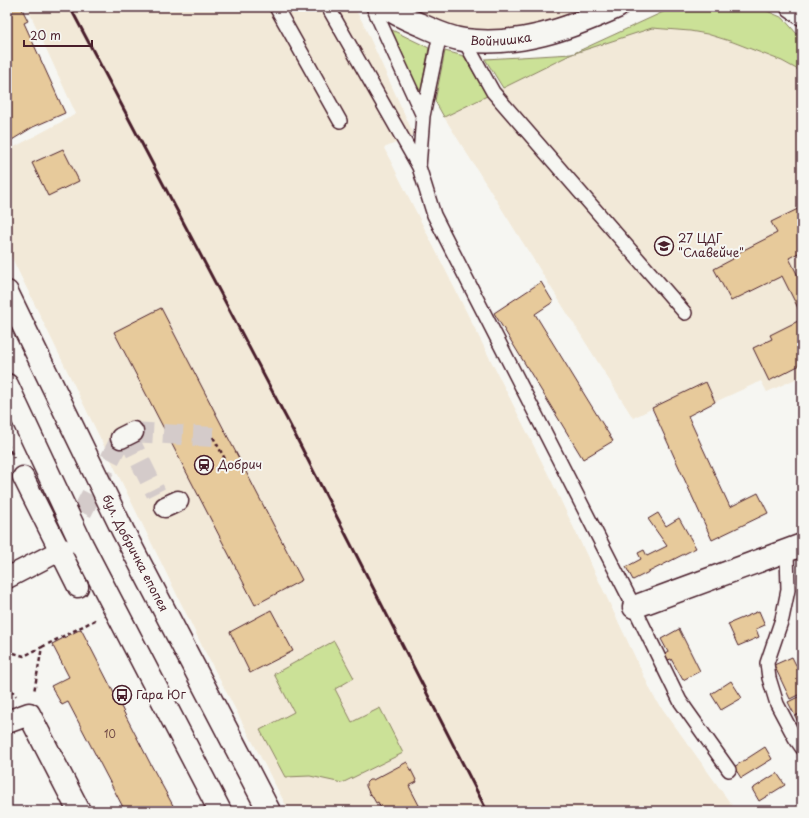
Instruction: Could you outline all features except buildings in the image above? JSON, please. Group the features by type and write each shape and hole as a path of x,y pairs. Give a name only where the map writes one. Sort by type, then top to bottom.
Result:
{"main road":[{"name":"Войнишка","path":"386,7 390,11 440,34 464,40 491,41 520,39 554,32 585,22 617,7"},
{"path":"792,7 802,14"},
{"name":"бул. Добричка епопея","path":"7,292 122,531 269,811"},
{"path":"7,385 82,545 220,811"},
{"path":"634,607 794,548"},
{"path":"7,722 30,714 79,811"}],"street":[{"path":"23,477 62,550 78,587"},
{"path":"7,578 62,550"}],"lane":[{"path":"276,7 340,121"},
{"path":"328,7 419,168 434,215 634,607 680,701 729,770"},
{"path":"373,7 423,116"},
{"path":"419,168 423,116 440,34"},
{"path":"464,40 494,92 685,313"},
{"path":"794,548 782,619 767,662 769,678 777,704 802,748"}],"path":[{"path":"213,437 225,459"},
{"path":"7,651 24,656 94,620"},
{"path":"30,714 42,647"}],"shaded area":[{"path":"27,7 354,7 363,23 414,135 384,148 552,482 654,697 736,811 289,811 201,644 7,248 7,151 76,114"},
{"path":"399,7 593,7 583,12 517,31 465,33"},
{"name":"27 ЦДГ \"Славейче\"","path":"651,28 707,34 733,42 782,61 802,72 802,376 767,392 761,381 715,402 706,382 633,418 444,117 572,54"}],"green space":[{"path":"674,7 758,7 783,18 797,34 802,43 802,72 782,61 733,42 707,34 652,28 572,54"},
{"path":"390,29 429,48 420,95"},
{"path":"445,51 464,56 487,96 444,117 435,101"},
{"path":"572,54 503,88 485,59"},
{"path":"334,641 354,678 335,689 352,722 380,708 403,753 342,783 310,776 285,777 260,730 294,712 274,674"}],"tunnel":[{"path":"133,432 213,437"},
{"path":"127,435 156,493"},
{"path":"68,539 121,438"}],"railway":[{"path":"70,7 290,425 487,811"}],"place":[{"name":"27 ЦДГ \"Славейче\"","path":"664,246"},
{"name":"Добрич","path":"204,465"},
{"name":"Гара Юг","path":"122,695"}]}
